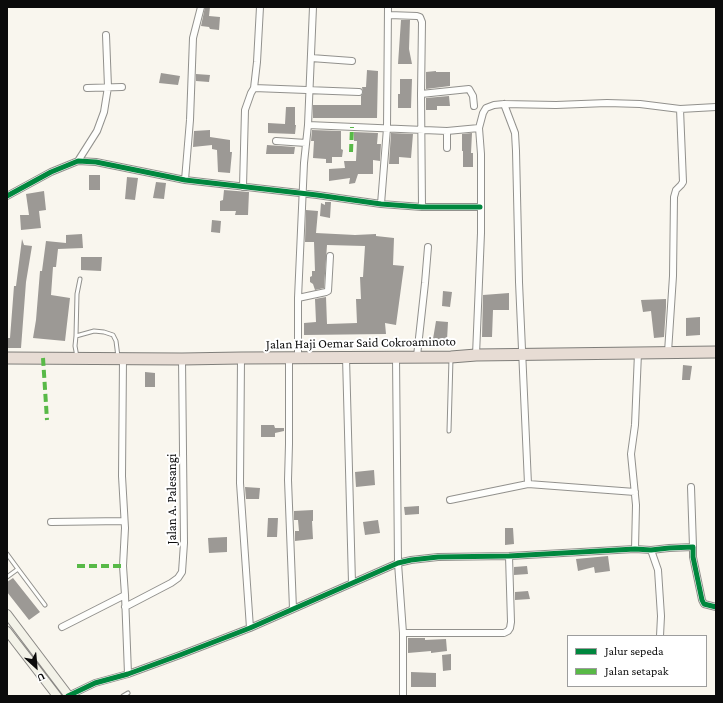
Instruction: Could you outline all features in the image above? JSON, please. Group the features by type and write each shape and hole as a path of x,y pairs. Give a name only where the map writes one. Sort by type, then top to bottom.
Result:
{"highway":[{"name":"Jalan Haji Oemar Said Cokroaminoto","path":"7,358 182,359 416,356 452,357 476,355 716,352"}],"main road":[{"path":"7,614 68,696"},
{"path":"8,634 57,696"}],"street":[{"path":"185,180 190,120 193,38 201,7"},
{"path":"243,187 245,110 254,88 260,7"},
{"path":"293,609 288,480 289,444 308,125 313,7"},
{"path":"381,204 387,128 388,7"},
{"path":"389,15 413,16 420,17 421,19 422,207"},
{"path":"78,161 97,131 104,112 108,87 106,35"},
{"path":"311,58 352,61"},
{"path":"87,88 122,87"},
{"path":"254,88 359,92"},
{"path":"421,94 470,89 473,96 474,106"},
{"path":"476,355 481,233 481,154 479,128 486,108 504,104 556,105 620,103 680,108 716,107"},
{"path":"504,104 515,133 516,145 519,282 528,484"},
{"path":"668,352 673,276 674,197 676,190 682,182 680,108"},
{"path":"308,125 447,131 479,128"},
{"path":"447,131 447,148"},
{"path":"276,141 306,143"},
{"path":"7,196 51,172 78,161 96,162 185,180 303,193 381,204 422,207 480,207"},
{"path":"416,356 428,247"},
{"path":"298,298 328,291 330,256"},
{"path":"635,549 636,504 631,454 635,425 638,353"},
{"path":"346,357 352,583"},
{"path":"396,357 398,563 403,633 403,696"},
{"path":"241,358 240,483 250,628"},
{"path":"121,359 124,521 123,566 128,674"},
{"name":"Jalan A. Palesangi","path":"125,607 171,583 178,578 182,572 184,543 182,359"},
{"path":"450,500 528,484 635,492"},
{"path":"691,487 693,557 702,600 704,604 716,607"},
{"path":"51,522 124,521"},
{"path":"68,696 95,683 128,674 250,628 398,563 438,557 510,556 635,549 651,550 693,548"},
{"path":"651,550 658,570 661,616 660,635"},
{"path":"403,633 504,633 508,631 511,622 510,556"},
{"path":"62,627 125,595"}],"lane":[{"path":"78,358 76,336 80,279"},
{"path":"76,336 94,331 113,335 121,359"},
{"path":"449,431 452,357"},
{"path":"7,554 45,605"},
{"path":"7,577 18,569"},
{"path":"123,696 128,692"}],"building":[{"path":"205,7 210,7 209,16 220,17 219,30 201,26"},
{"path":"401,20 410,20 409,49 412,64 398,64"},
{"path":"367,70 378,71 377,118 313,118 313,105 361,105 361,96 363,93 362,87 366,87"},
{"path":"426,72 450,72 450,86 426,89"},
{"path":"161,73 180,76 178,85 159,83"},
{"path":"196,74 210,75 209,82 196,81"},
{"path":"400,79 412,79 411,108 398,108"},
{"path":"449,96 450,106 437,106 437,110 426,110 426,98"},
{"path":"286,107 295,107 295,134 268,133 268,123 285,124"},
{"path":"210,130 210,137 230,140 230,152 232,152 230,173 218,172 217,150 212,149 212,145 193,147 194,131"},
{"path":"312,130 341,131 341,149 343,150 342,157 332,157 332,163 326,163 326,159 313,158 314,141 311,141"},
{"path":"354,132 378,133 377,144 381,144 380,161 373,160 373,174 358,174 355,183 349,184 350,178 329,181 329,169 345,168 344,161 356,161 357,141 354,141"},
{"path":"391,133 413,134 411,158 399,157 399,164 389,164"},
{"path":"472,133 471,153 473,153 473,167 463,167 462,134"},
{"path":"267,145 295,147 294,154 266,154"},
{"path":"89,175 100,175 100,190 89,190"},
{"path":"127,177 138,178 135,200 125,199"},
{"path":"156,182 166,183 164,199 153,198"},
{"path":"224,190 249,192 248,215 235,215 236,211 220,211 220,201 223,200"},
{"path":"44,191 46,210 39,211 41,228 21,230 20,215 29,215 26,194"},
{"path":"325,202 331,202 330,218 320,216 321,203 325,205"},
{"path":"306,210 318,211 316,233 355,235 376,234 376,236 394,238 393,265 404,266 396,325 385,323 386,334 304,335 304,323 316,322 315,299 326,297 327,324 357,323 356,299 361,299 360,277 363,277 365,246 327,245 324,288 315,290 313,284 310,282 312,271 315,271 314,242 305,242"},
{"path":"212,220 221,221 220,233 211,232"},
{"path":"82,234 83,248 58,249 56,267 53,267 51,295 70,298 65,341 33,338 40,271 42,271 46,241 66,243 66,235"},
{"path":"22,239 24,245 32,246 26,282 21,348 7,348 7,338 10,338 14,286 16,286"},
{"path":"81,257 102,257 101,271 81,270"},
{"path":"443,291 452,292 450,307 442,306"},
{"path":"509,293 509,310 493,310 492,337 482,337 483,295"},
{"path":"666,299 664,337 654,338 651,311 643,312 641,300"},
{"path":"700,317 700,335 686,336 686,318"},
{"path":"436,321 448,322 447,340 433,339"},
{"path":"683,365 692,366 690,380 682,380"},
{"path":"145,372 155,373 155,387 145,387"},
{"path":"261,425 274,425 275,428 284,428 284,431 275,433 275,437 261,437"},
{"path":"374,470 375,485 356,487 355,472"},
{"path":"245,487 260,488 259,499 246,499"},
{"path":"419,506 419,514 405,515 404,507"},
{"path":"313,510 313,539 295,541 295,531 299,531 298,520 294,520 294,511"},
{"path":"268,518 278,518 277,537 267,537"},
{"path":"378,520 380,533 365,535 363,522"},
{"path":"505,528 513,528 514,544 505,545"},
{"path":"227,537 227,552 209,553 208,538"},
{"path":"608,556 610,571 595,573 594,567 578,571 576,559"},
{"path":"527,566 528,574 514,575 514,567"},
{"path":"13,578 40,612 29,620 7,592 7,582"},
{"path":"528,591 530,599 515,600 515,592"},
{"path":"408,638 425,638 425,640 446,639 447,651 408,653"},
{"path":"451,654 451,670 443,671 442,655"},
{"path":"411,672 436,673 436,687 411,687"}],"marked path":[{"path":"351,152 352,127"},
{"path":"43,358 47,420"},
{"path":"77,566 123,566"}],"cycle path":[{"path":"7,196 51,172 78,161 96,162 185,180 381,204 422,207 480,207"},
{"path":"68,696 95,683 128,674 250,628 398,563 411,560 438,557 509,556 693,547 693,557 702,600 704,604 716,607"}]}
